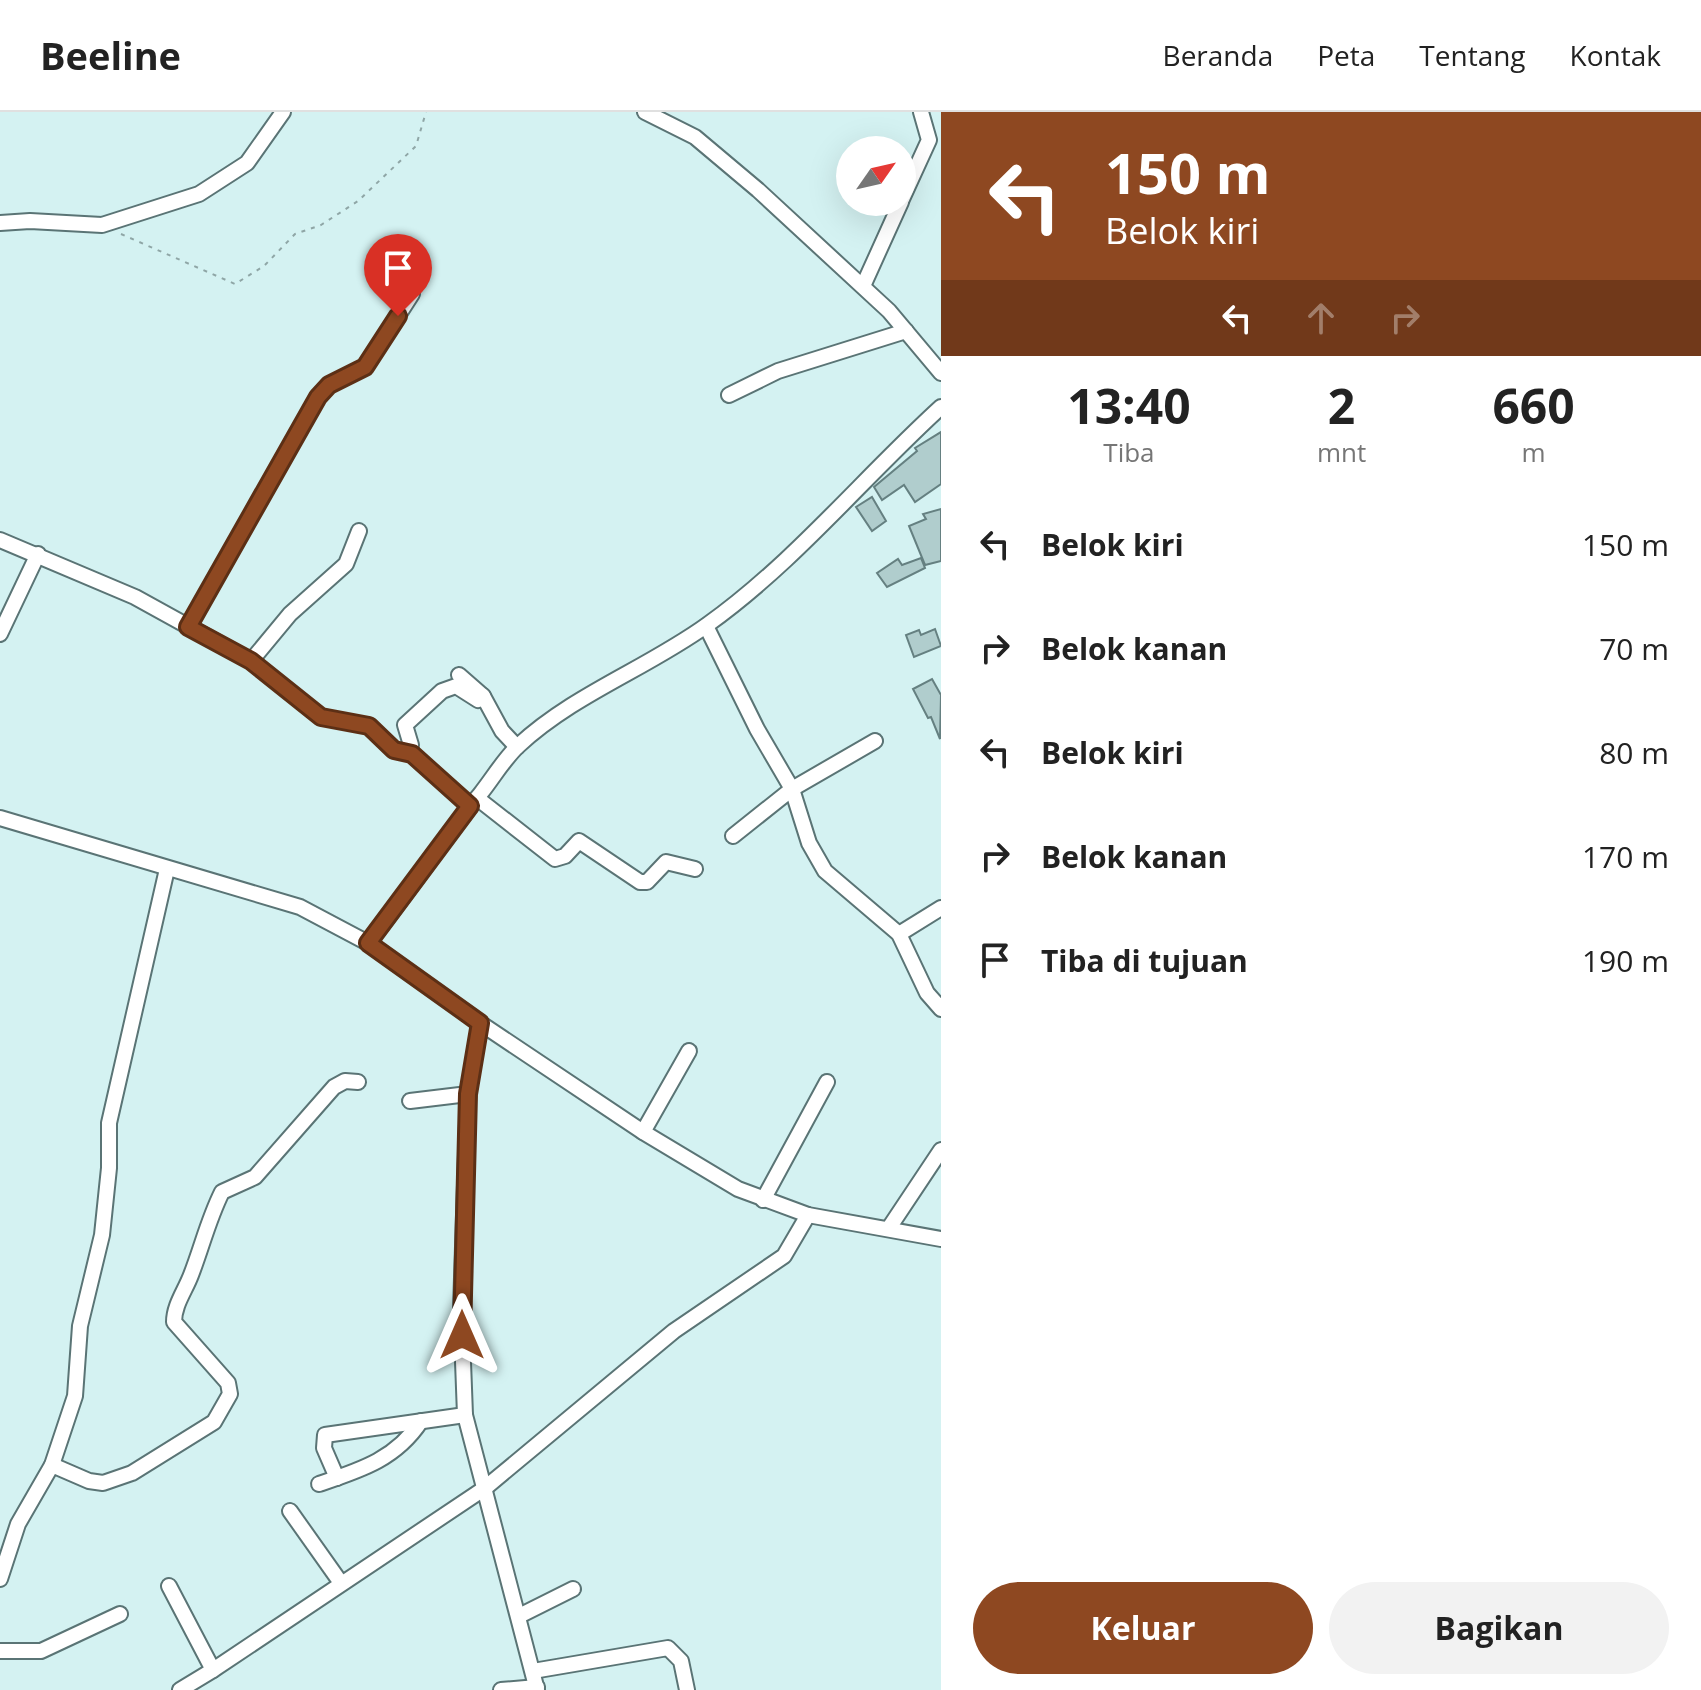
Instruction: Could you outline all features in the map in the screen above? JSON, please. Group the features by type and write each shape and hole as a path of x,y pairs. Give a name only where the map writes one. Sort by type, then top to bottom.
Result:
{"street":[{"path":"0,223 30,221 102,225 199,194 224,181 247,163 283,112"},
{"path":"645,112 695,137 863,286 941,373"},
{"path":"916,168 929,140 921,112"},
{"path":"863,286 894,216"},
{"path":"188,627 318,397 329,385 365,367 412,294"},
{"path":"729,395 778,371 906,331"},
{"path":"368,943 517,747 614,679 706,626 817,533 880,463 941,407"},
{"path":"251,661 290,614 346,564 359,531"},
{"path":"0,540 135,597 251,661 321,717 369,726 394,750 409,752 473,802 555,859 565,856 579,841 640,882 647,882 666,862 695,869"},
{"path":"0,634 38,554"},
{"path":"706,626 757,729 792,789 809,843 825,871 842,890 899,934 927,993 941,1009"},
{"path":"459,675 483,696 502,731 517,747"},
{"path":"409,752 411,745 405,725 442,691 456,686 478,700 483,696"},
{"path":"733,836 792,789 875,741"},
{"path":"0,818 300,907 368,943 480,1023 643,1132 738,1189 808,1215 941,1239"},
{"path":"0,1579 18,1524 52,1465 75,1396 80,1326 102,1235 109,1168 109,1123 167,869"},
{"path":"899,934 941,908"},
{"path":"480,1023 468,1094 461,1308 465,1415 537,1688 501,1690"},
{"path":"643,1132 689,1051"},
{"path":"52,1465 89,1481 115,1481 214,1422 230,1394 228,1383 174,1322 174,1312 191,1275 207,1223 222,1192 255,1177 334,1087 345,1081 358,1082"},
{"path":"763,1200 827,1082"},
{"path":"410,1101 468,1094"},
{"path":"889,1228 941,1150"},
{"path":"180,1690 485,1488 674,1331 784,1256 808,1215"},
{"path":"337,1478 324,1448 325,1435 465,1415"},
{"path":"319,1484 368,1468 393,1454 421,1421"},
{"path":"290,1511 341,1583"},
{"path":"169,1586 213,1670"},
{"path":"519,1616 573,1589"},
{"path":"0,1651 41,1651 120,1614"},
{"path":"533,1671 668,1648 681,1661 687,1690"}],"path":[{"path":"102,225 235,284 264,266 295,234 321,225 358,201 416,146 426,112"}],"building":[{"path":"941,432 941,484 915,502 904,485 882,500 874,487 917,451 915,448"},
{"path":"872,497 886,521 872,531 856,507"},
{"path":"941,509 941,561 925,565 909,526 926,519 923,514"},
{"path":"921,558 925,568 887,587 877,573 898,559 902,565"},
{"path":"935,629 941,646 914,657 906,635 919,630 921,635"},
{"path":"932,679 941,695 940,739 931,717 928,718 913,689"}],"route":[{"path":"398,316 371,361 359,371 329,385 318,397 188,627 251,661 321,717 369,726 394,750 412,754 470,806 410,892 368,943 480,1023 468,1094 462,1335"}]}
